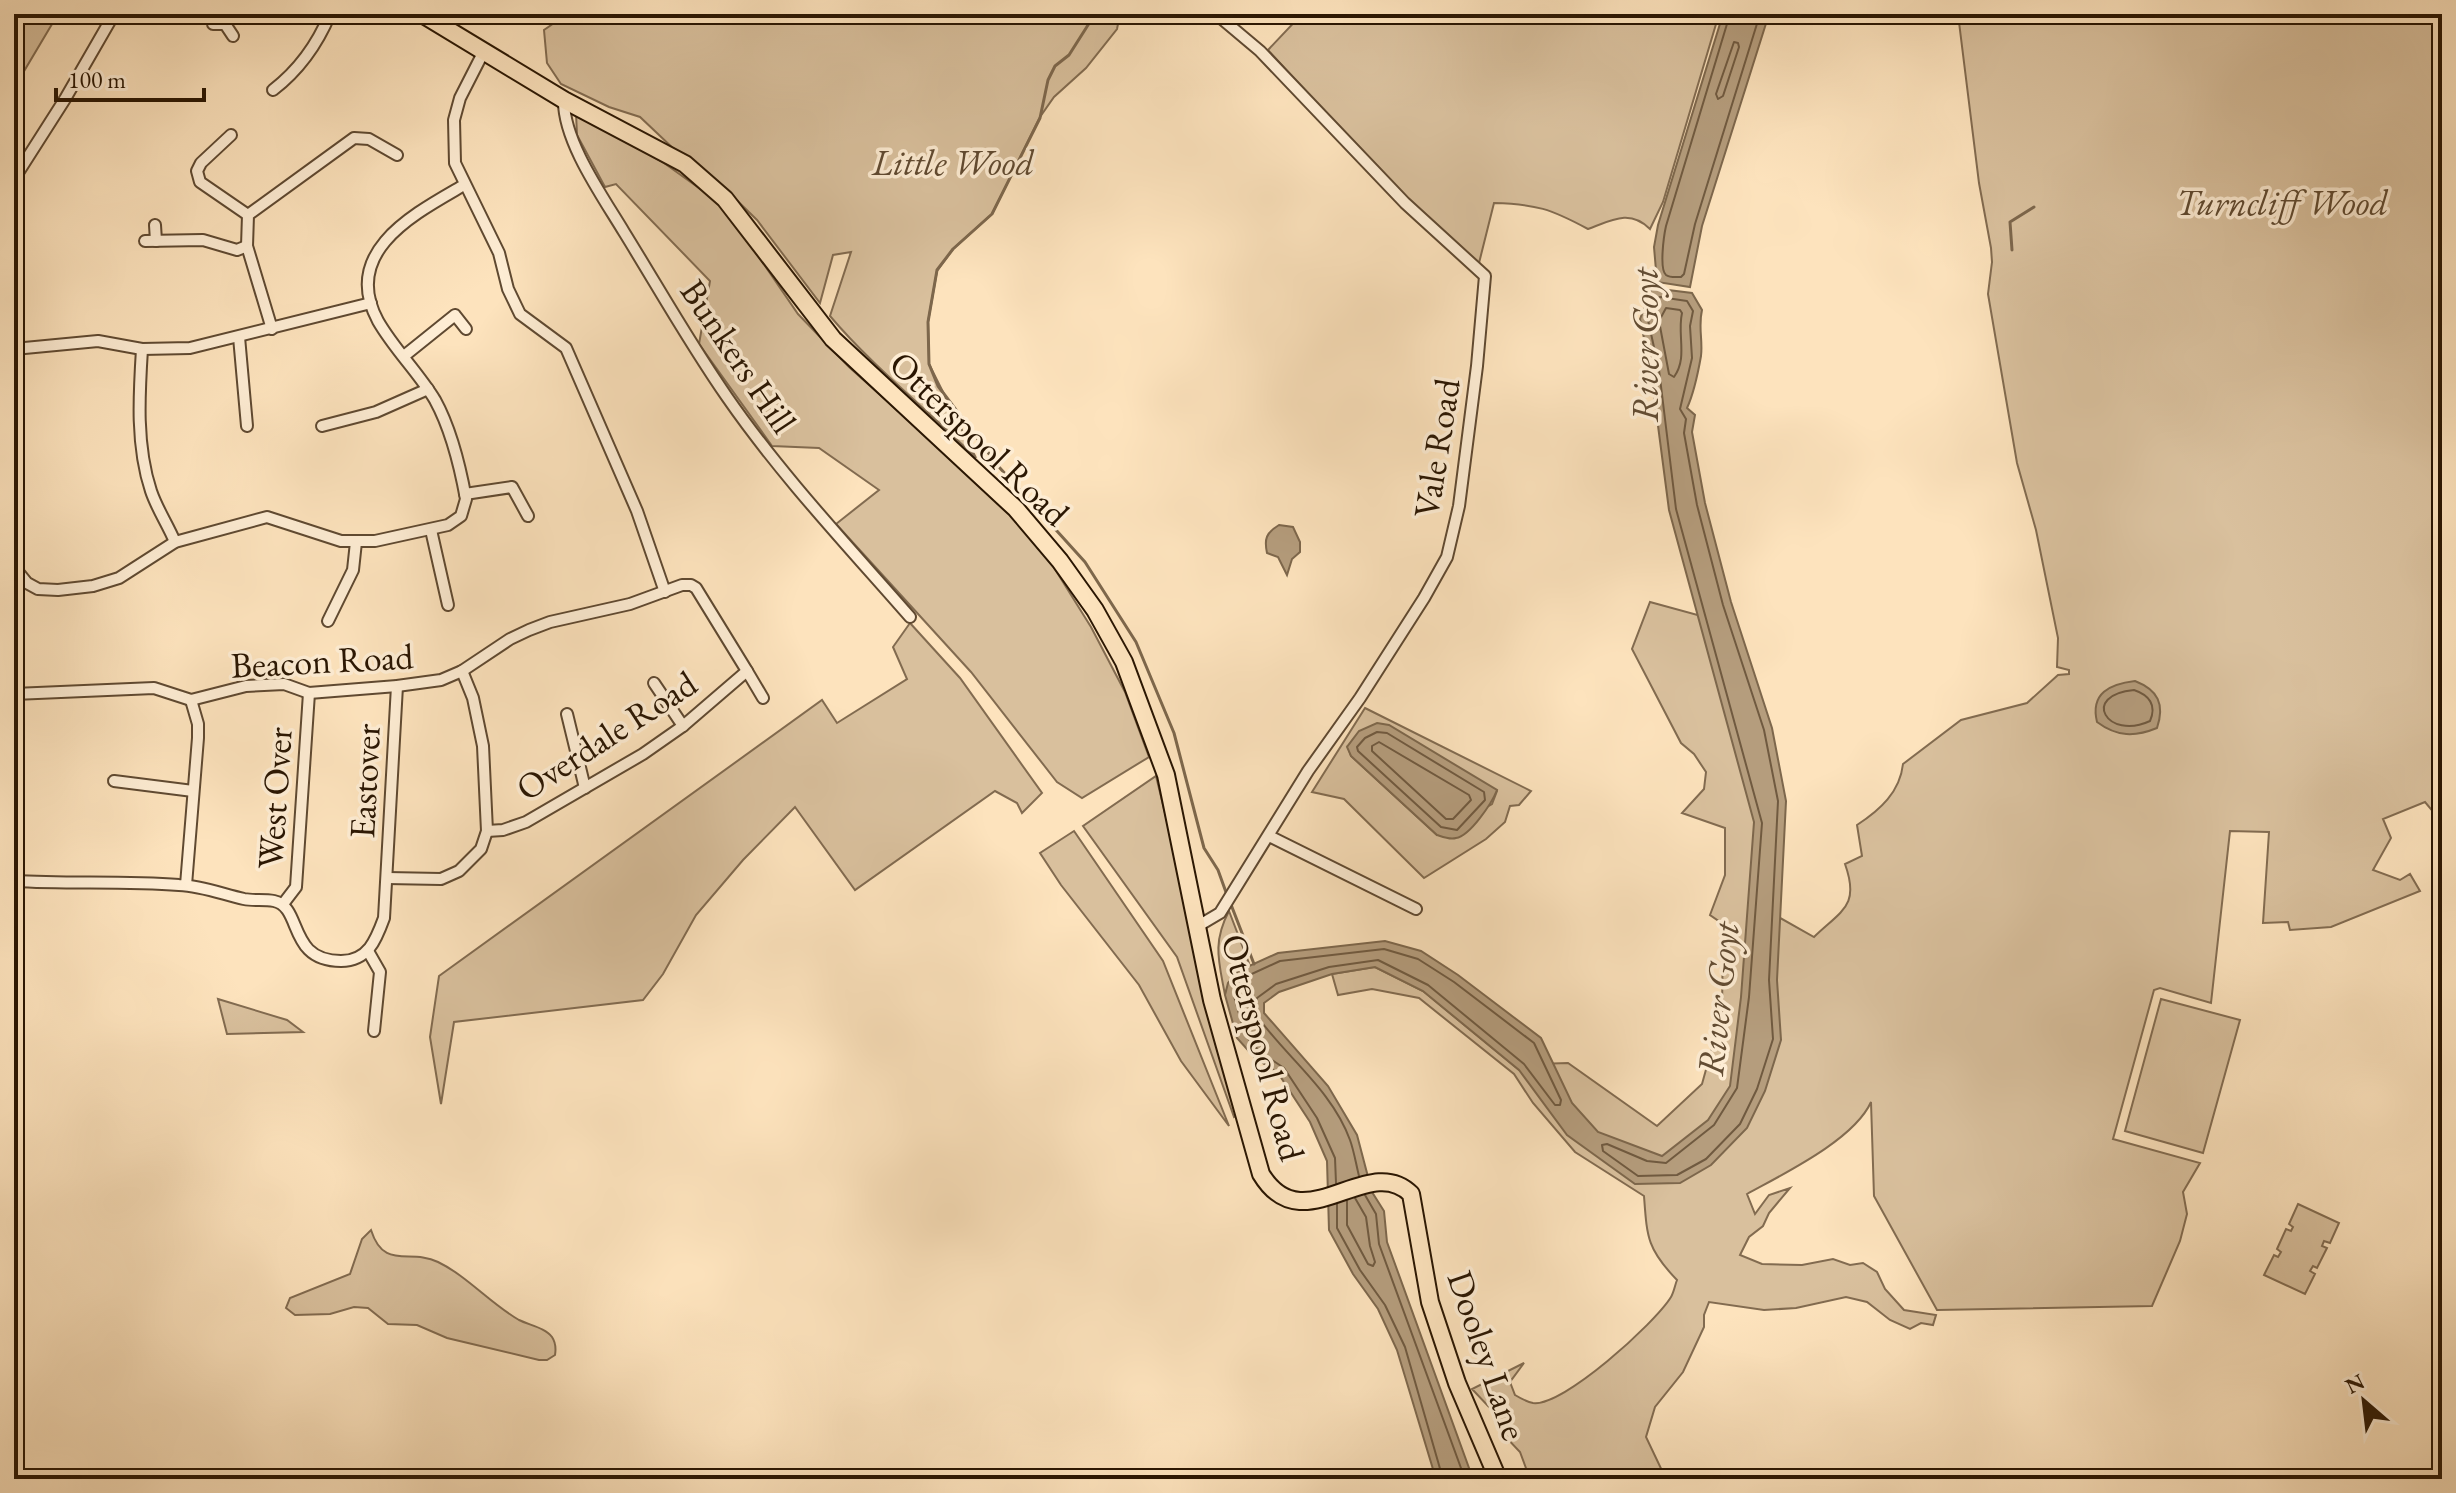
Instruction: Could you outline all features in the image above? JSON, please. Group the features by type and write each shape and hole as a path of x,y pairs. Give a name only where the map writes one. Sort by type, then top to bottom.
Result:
{"main road":[{"name":"Otterspool Road","path":"422,14 564,100 685,164 725,199 833,339 1016,509 1060,561 1095,610 1124,662 1148,723 1166,775 1212,1000 1257,1163 1270,1189 1284,1199"},
{"name":"Dooley Lane","path":"1284,1199 1313,1201 1385,1181 1400,1183 1411,1194 1434,1316 1457,1383 1498,1479"}],"street":[{"path":"14,179 114,14"},
{"path":"273,90 295,73 321,35 330,14"},
{"name":"Vale Road","path":"1198,926 1220,913 1308,771 1360,698 1424,598 1447,557 1459,506 1485,276 1405,203 1260,51 1216,14"},
{"path":"213,24 228,19 233,36"},
{"path":"484,51 460,98 454,120 455,163 499,253 508,289 520,314 566,348 637,511 665,592"},
{"name":"Bunkers Hill","path":"564,100 573,141 616,218 728,399 805,496 910,617"},
{"path":"231,135 201,163 197,171 200,182 248,215"},
{"path":"248,215 354,138 369,139 397,155"},
{"path":"15,570 38,589 58,590 106,584 175,542 267,517 341,541 356,542 391,540 457,520 465,507 465,494 443,417 428,389 380,324 371,303 369,279 372,265 389,234 404,220 464,185"},
{"path":"248,215 247,246 272,329"},
{"path":"155,225 151,241 203,240 237,250 247,246"},
{"path":"14,349 98,341 142,349 190,348 371,303"},
{"path":"404,356 455,315 466,329"},
{"path":"239,337 247,426"},
{"path":"142,349 138,403 145,463 151,491 175,542"},
{"path":"322,426 376,412 428,389"},
{"path":"465,494 512,487 528,516"},
{"path":"431,530 448,605"},
{"path":"328,621 353,570 356,542"},
{"name":"Overdale Road","path":"387,878 441,879 459,871 481,849 487,831 503,830 526,822 643,754 683,726 747,671 696,588 682,585 665,592"},
{"name":"Beacon Road","path":"14,694 154,688 200,700 231,688 257,685 284,684 309,693 441,680 462,671 510,639 540,626 665,592"},
{"path":"462,671 473,698 483,746 487,831"},
{"path":"747,671 763,698"},
{"path":"654,683 683,726"},
{"name":"Eastover","path":"387,878 397,686"},
{"name":"West Over","path":"283,904 296,887 309,693"},
{"path":"186,885 198,724 191,700"},
{"path":"567,714 585,788"},
{"path":"114,781 193,791"},
{"path":"1269,836 1416,909"},
{"path":"14,881 186,885 246,900 276,901 283,904 292,917 300,940 311,953 343,962 358,958 376,940 384,918 387,878"},
{"path":"368,951 380,972 374,1031"},
{"path":"2442,1065 2438,1132 2442,1160"}],"green space":[{"path":"14,14 58,14 14,88"},
{"name":"Little Wood","path":"558,14 1120,14 1117,29 1086,68 1054,97 1040,117 992,214 953,249 937,271 928,322 929,364 976,458 830,316 851,252 833,255 820,303 757,220 715,179 677,152 640,117 609,107 561,84 547,63 544,30 557,21"},
{"path":"1302,14 1719,14 1663,202 1650,229 1635,219 1620,218 1588,229 1543,209 1494,203 1479,263 1390,183 1268,50"},
{"name":"Turncliff Wood","path":"1958,14 2442,14 2442,817 2425,802 2383,819 2391,838 2373,870 2400,880 2410,874 2420,891 2331,927 2290,930 2288,922 2263,923 2269,832 2230,831 2211,1003 2160,988 2154,990 2113,1139 2200,1163 2183,1192 2187,1214 2180,1241 2152,1306 1937,1310 1874,1196 1871,1102 1850,1130 1834,1143 1747,1194 1755,1214 1769,1195 1790,1188 1769,1213 1763,1226 1749,1237 1740,1255 1762,1264 1802,1265 1833,1259 1850,1265 1863,1263 1877,1272 1885,1289 1904,1310 1936,1315 1933,1325 1921,1323 1910,1329 1890,1320 1867,1302 1846,1297 1796,1308 1764,1310 1709,1302 1704,1327 1683,1372 1655,1407 1646,1437 1666,1479 1530,1479 1520,1452 1502,1433 1491,1409 1472,1389 1524,1363 1510,1382 1515,1395 1533,1403 1547,1401 1565,1392 1607,1361 1647,1325 1671,1297 1677,1280 1650,1242 1644,1196 1575,1152 1533,1103 1514,1074 1419,998 1372,989 1338,995 1332,974 1375,967 1423,991 1519,1070 1537,1064 1568,1063 1657,1126 1702,1084 1722,1012 1723,924 1710,915 1725,875 1725,828 1682,813 1704,789 1706,772 1694,754 1681,743 1632,649 1650,602 1716,620 1739,682 1766,910 1814,937 1846,906 1850,889 1845,864 1862,856 1857,825 1888,799 1898,783 1903,764 1961,720 2027,703 2058,675 2069,674 2069,670 2057,667 2058,638 2036,530 2017,463 1988,294 1991,248 1979,183"},
{"path":"576,113 664,163 724,206 798,314 849,367 1002,504 1043,550 1091,627 1125,692 1149,757 1082,798 1057,782 971,672 836,524 879,490 819,448 772,446 699,344 710,281 616,184 605,187 577,135"},
{"path":"910,623 960,678 1042,793 1022,813 1017,803 995,791 855,890 795,807 743,860 696,915 663,974 643,1000 454,1022 441,1104 430,1037 439,976 822,700 837,723 907,679 893,647"},
{"path":"1365,708 1531,791 1519,805 1510,806 1505,822 1486,839 1424,878 1344,799 1312,792","holes":["1348,747 1496,790 1492,804 1437,835 1351,756"]},
{"path":"1156,776 1238,1114 1234,1117 1177,957 1083,826"},
{"path":"1074,831 1163,961 1229,1126 1181,1061 1139,985 1040,853"},
{"path":"1229,911 1250,966 1234,977 1225,995 1219,943"},
{"path":"218,999 287,1020 303,1032 227,1034"},
{"path":"2161,999 2240,1020 2203,1153 2125,1131"},
{"path":"2298,1204 2339,1223 2330,1243 2324,1241 2322,1246 2327,1248 2317,1268 2313,1266 2310,1271 2315,1274 2305,1294 2264,1275 2274,1255 2278,1257 2281,1252 2277,1249 2286,1229 2291,1231 2293,1227 2289,1224"},
{"path":"371,1230 376,1243 383,1250 399,1256 428,1258 438,1262 519,1320 546,1331 554,1342 555,1355 539,1360 447,1338 417,1325 388,1324 368,1308 295,1315 286,1308 290,1298 350,1274 362,1239"}],"water":[{"path":"1723,14 1769,14 1702,226 1690,287 1657,282 1654,247 1658,225"},
{"path":"1652,288 1692,293 1702,310 1701,356 1687,408 1695,415 1692,432 1705,503 1731,602 1772,728 1786,801 1777,980 1781,1040 1765,1091 1747,1128 1711,1165 1680,1183 1635,1184 1567,1135 1519,1070 1423,991 1375,967 1332,974 1279,992 1264,1003 1264,1013 1328,1086 1357,1135 1372,1192 1384,1211 1387,1242 1473,1479 1436,1479 1397,1350 1378,1309 1353,1274 1329,1230 1327,1161 1310,1122 1278,1073 1255,1058 1237,1038 1225,995 1228,983 1238,971 1278,953 1385,941 1421,951 1541,1038 1572,1103 1598,1132 1662,1156 1708,1120 1730,1086 1741,997 1754,822 1669,510 1651,372 1640,319"},
{"path":"1279,525 1293,527 1300,542 1300,552 1292,559 1287,575 1278,557 1267,553 1266,548 1269,534"},
{"path":"2135,681 2158,699 2160,712 2157,728 2126,734 2112,731 2097,722 2096,704 2099,697 2110,688"},
{"path":"1377,723 1389,725 1497,790 1486,810 1462,836 1454,839 1437,835 1351,756 1347,747 1359,731"}],"waterway":[{"path":"1095,14 1069,55 1055,66 1048,80 1040,118 992,214 953,249 937,270 928,322 929,364 938,386 999,467 1085,562 1136,642 1174,733 1204,848 1218,870 1227,895"},
{"path":"2012,250 2010,222 2034,207"},
{"path":"1230,902 1254,964"}],"water label":[{"name":"River Goyt","path":"1645,345"},
{"name":"River Goyt","path":"1718,999"}]}
